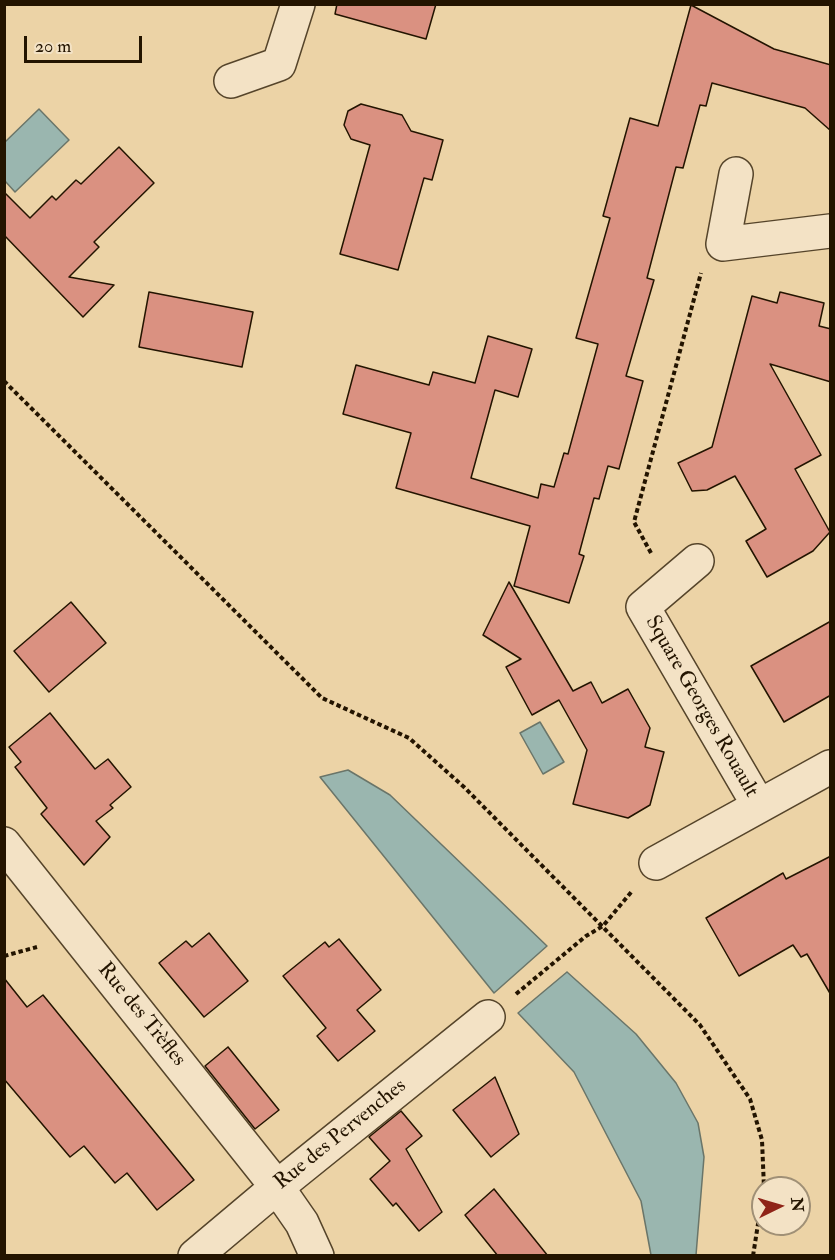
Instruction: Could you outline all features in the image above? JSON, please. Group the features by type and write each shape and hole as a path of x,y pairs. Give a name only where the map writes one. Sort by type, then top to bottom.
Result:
{"street":[{"path":"231,81 279,64 298,4"},
{"path":"736,174 723,244 831,231"},
{"name":"Square Georges Rouault","path":"697,561 643,607 759,806"},
{"path":"656,863 831,767"},
{"name":"Rue des Trèfles","path":"4,844 277,1187 302,1223 316,1256"},
{"name":"Rue des Pervenches","path":"195,1256 488,1017"}],"path":[{"path":"669,586 634,522 700,274 723,244"},
{"path":"4,381 321,698 409,738 464,787 700,1025 750,1099 762,1140 763,1176"},
{"path":"488,1017 586,936 603,926 656,863"},
{"path":"753,1256 756,1236"}],"water":[{"path":"39,109 69,140 15,192 5,181 5,142"},
{"path":"540,722 564,762 543,774 520,733"},
{"path":"348,770 390,795 547,946 494,993 320,777"},
{"path":"567,972 636,1034 676,1083 698,1123 704,1157 696,1255 651,1255 641,1201 574,1072 518,1013"}],"building":[{"path":"337,4 436,4 426,39 335,14"},
{"path":"691,5 774,49 831,65 831,131 805,108 712,83 706,106 700,105 683,168 676,167 647,278 654,280 626,376 643,381 619,469 608,466 599,499 594,498 579,554 584,556 569,603 514,586 530,526 396,488 411,433 343,414 356,365 429,385 433,372 475,383 488,336 532,349 518,397 495,390 471,478 538,498 541,484 554,487 564,453 568,454 598,344 576,338 610,218 603,216 630,118 658,126"},
{"path":"361,104 402,115 411,131 443,140 432,180 424,178 398,270 340,254 370,145 351,139 344,125 348,111"},
{"path":"119,147 154,183 94,242 99,247 69,277 114,285 83,317 4,235 4,192 30,218 52,196 56,200 76,180 81,184"},
{"path":"149,292 253,312 242,367 139,347"},
{"path":"780,292 824,303 819,326 831,329 831,382 770,364 821,455 795,469 830,532 813,551 767,577 746,541 766,529 735,476 707,490 692,491 678,463 712,447 752,296 777,303"},
{"path":"509,582 573,691 591,682 602,703 628,689 650,728 645,747 664,752 650,805 628,818 573,804 587,750 559,700 532,715 506,667 521,659 483,635"},
{"path":"71,602 106,643 49,692 14,651"},
{"path":"831,621 831,695 784,722 751,666"},
{"path":"50,713 95,769 108,759 131,787 110,805 113,808 96,821 110,837 84,865 41,814 47,808 15,767 21,762 9,747"},
{"path":"831,856 831,995 807,954 801,957 793,945 739,976 706,918 783,873 786,879"},
{"path":"209,933 248,981 204,1017 159,963 186,941 192,947"},
{"path":"339,939 381,990 357,1010 375,1031 338,1061 317,1036 326,1028 283,976 325,942 329,947"},
{"path":"4,978 27,1007 43,995 194,1180 157,1210 127,1173 115,1183 84,1146 70,1157 4,1079"},
{"path":"228,1047 279,1110 255,1129 205,1066"},
{"path":"495,1077 519,1134 491,1157 453,1110"},
{"path":"401,1111 422,1136 406,1149 442,1212 419,1231 396,1203 393,1206 370,1179 390,1161 369,1137"},
{"path":"494,1189 548,1256 498,1256 465,1215"}]}
